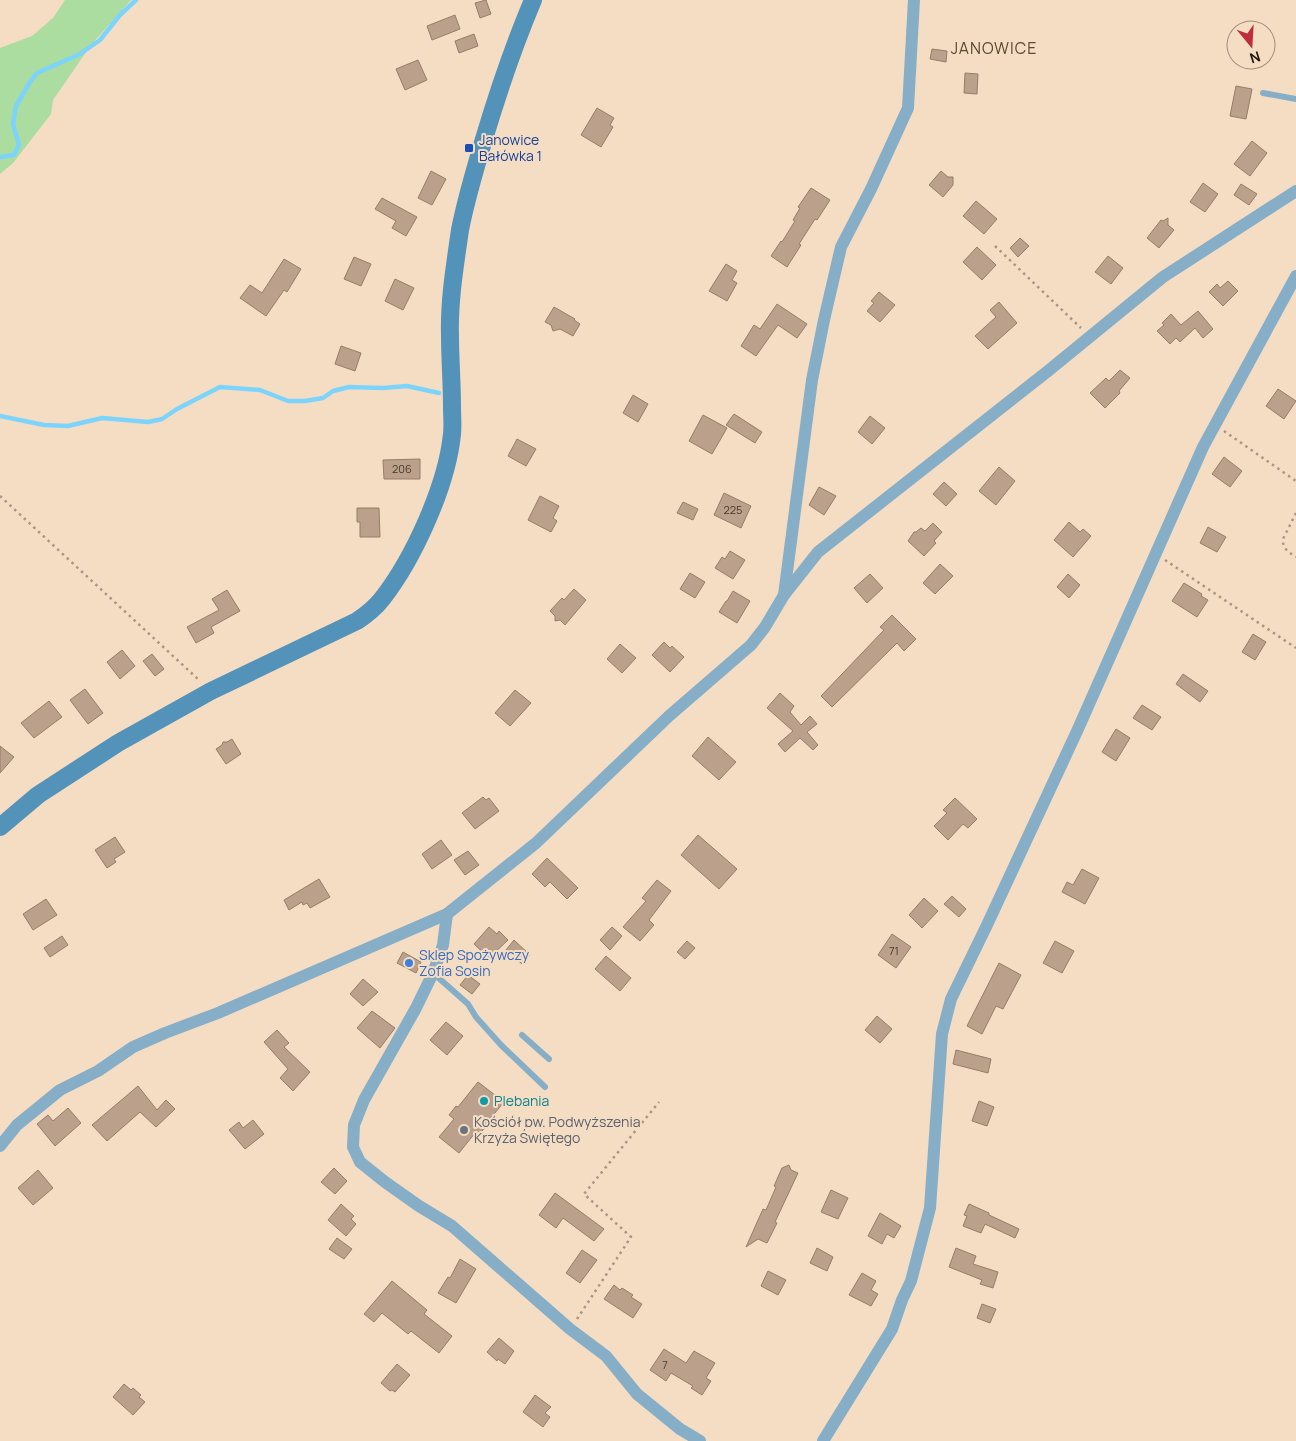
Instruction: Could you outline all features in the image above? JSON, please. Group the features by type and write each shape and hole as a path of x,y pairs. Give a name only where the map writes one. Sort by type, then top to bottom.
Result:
{"street":[{"path":"0,827 38,795 118,743 211,691 357,621 382,600 402,570 422,532 444,474 451,447 453,431 450,334 451,300 468,192 500,84 532,0"},
{"path":"784,595 812,380 824,320 841,247 871,189 908,108 914,0"},
{"path":"0,1146 17,1125 60,1090 98,1070 133,1047 218,1013 447,914 536,843 670,716 751,645 765,627 784,595 818,552 1163,278 1296,191"},
{"path":"823,1441 892,1329 911,1280 930,1208 942,1034 951,999 1066,755 1203,447 1296,276"},
{"path":"447,914 443,945 434,973 364,1100 354,1125 353,1147 360,1162 419,1206 452,1226 570,1329 606,1356 637,1394 680,1429 700,1441"}],"lane":[{"path":"1263,93 1296,99"},
{"path":"434,973 468,1004 476,1017 501,1045 545,1087"},
{"path":"522,1035 549,1059"}],"path":[{"path":"995,246 1090,337"},
{"path":"1215,425 1296,481"},
{"path":"0,496 211,691"},
{"path":"1296,513 1282,543 1284,548 1296,558"},
{"path":"1155,554 1296,648"},
{"path":"570,1329 631,1237 584,1194 659,1102"}],"green space":[{"path":"65,0 131,0 91,45 53,100 51,114 13,163 0,174 0,48 32,36 53,18"}],"building":[{"path":"486,0 491,14 480,18 475,3"},
{"path":"455,15 460,29 432,40 427,26"},
{"path":"474,34 478,46 459,53 455,41"},
{"path":"932,49 947,51 946,62 930,59"},
{"path":"418,60 427,80 405,90 396,69"},
{"path":"965,73 978,74 977,94 964,93"},
{"path":"1236,86 1252,89 1246,119 1230,116"},
{"path":"597,108 614,118 610,125 613,127 601,147 581,135"},
{"path":"1252,141 1267,153 1250,176 1234,164"},
{"path":"431,171 446,179 432,205 418,198"},
{"path":"941,171 948,177 953,177 953,185 943,197 929,185"},
{"path":"1203,183 1218,194 1205,212 1190,202"},
{"path":"1241,184 1257,194 1249,205 1234,195"},
{"path":"811,188 830,200 817,220 815,219 787,267 771,256 795,221 793,220 800,208 798,207"},
{"path":"382,198 417,217 406,236 392,228 396,221 375,209"},
{"path":"976,201 997,219 984,234 963,216"},
{"path":"1168,218 1168,225 1174,230 1159,248 1147,238 1161,220 1163,221"},
{"path":"1020,238 1029,246 1018,257 1010,248"},
{"path":"977,247 996,265 982,280 963,262"},
{"path":"1108,256 1123,268 1111,284 1095,272"},
{"path":"354,257 371,264 361,286 344,279"},
{"path":"284,259 301,269 287,292 284,290 266,316 240,298 250,285 262,293"},
{"path":"726,264 737,271 732,280 737,283 727,301 709,291"},
{"path":"395,279 414,288 403,310 385,301"},
{"path":"1228,281 1238,291 1223,306 1209,292 1217,284 1220,288"},
{"path":"879,292 895,305 880,322 867,311 874,303 871,301"},
{"path":"999,302 1017,323 988,349 975,336 996,317 990,310"},
{"path":"777,304 807,324 797,338 778,325 756,356 741,346 754,325 760,329"},
{"path":"554,307 580,324 573,336 560,329 553,331 551,325 545,322"},
{"path":"1198,311 1213,329 1203,338 1195,328 1180,342 1176,338 1170,344 1157,331 1164,325 1162,323 1171,314 1181,325"},
{"path":"341,346 361,353 355,371 335,364"},
{"path":"1120,370 1130,378 1119,391 1120,393 1105,408 1090,393 1106,378 1109,381"},
{"path":"1278,389 1296,401 1284,419 1266,406"},
{"path":"633,395 648,404 638,422 623,413"},
{"path":"734,414 762,432 755,443 726,425"},
{"path":"703,415 727,428 712,454 689,441"},
{"path":"870,416 885,428 872,444 858,432"},
{"path":"517,439 536,449 526,466 508,456"},
{"path":"1224,457 1242,471 1230,487 1212,474"},
{"path":"420,459 420,479 384,479 383,460"},
{"path":"999,467 1015,481 996,505 979,491"},
{"path":"944,482 957,494 946,506 933,494"},
{"path":"819,487 836,496 824,515 809,505"},
{"path":"724,493 751,506 741,528 714,515"},
{"path":"540,496 559,506 553,518 557,521 551,532 528,520"},
{"path":"683,502 698,509 693,520 677,513"},
{"path":"357,508 379,508 380,537 360,537 360,522 357,522"},
{"path":"1069,522 1080,532 1083,529 1091,536 1073,557 1054,540"},
{"path":"933,523 942,532 934,541 936,543 924,556 908,541 914,532 921,528 925,531"},
{"path":"1208,527 1226,537 1217,552 1200,543"},
{"path":"730,551 745,560 733,579 715,568 722,557 725,559"},
{"path":"940,564 953,576 935,594 923,583"},
{"path":"690,573 705,582 695,598 680,589"},
{"path":"870,574 883,588 867,603 854,588"},
{"path":"1068,574 1080,585 1069,598 1057,587"},
{"path":"1184,583 1208,600 1197,617 1172,601"},
{"path":"574,589 586,600 565,625 560,620 555,621 555,616 550,611"},
{"path":"227,590 240,611 211,627 214,633 196,643 187,627 219,610 212,599"},
{"path":"733,591 750,601 737,623 719,612"},
{"path":"892,615 916,639 904,651 897,643 832,707 821,696 884,630 880,627"},
{"path":"1253,634 1266,642 1255,660 1242,652"},
{"path":"664,642 670,648 672,646 684,657 670,672 652,655"},
{"path":"620,644 636,658 622,673 607,659"},
{"path":"122,650 135,666 120,679 107,662"},
{"path":"152,654 164,669 155,676 143,661"},
{"path":"1183,674 1208,691 1200,702 1176,684"},
{"path":"85,689 103,713 88,724 70,700"},
{"path":"515,690 531,703 510,726 495,713"},
{"path":"780,693 794,706 790,712 801,725 810,716 817,724 807,732 818,745 813,750 800,738 785,752 778,744 793,731 767,708"},
{"path":"49,701 62,717 34,738 21,723"},
{"path":"1142,705 1161,717 1152,730 1133,718"},
{"path":"1116,729 1130,738 1116,761 1102,752"},
{"path":"708,737 736,762 719,780 692,756"},
{"path":"232,739 241,754 226,764 216,749 223,742"},
{"path":"0,746 14,757 0,773"},
{"path":"483,797 486,800 489,798 499,811 475,829 462,813"},
{"path":"955,798 977,819 968,828 963,824 948,840 934,826 947,813 943,810"},
{"path":"698,835 737,869 719,889 681,855"},
{"path":"115,837 125,852 114,859 116,862 107,868 95,850"},
{"path":"441,840 452,855 432,869 422,854"},
{"path":"468,851 479,865 465,875 454,860"},
{"path":"547,858 578,888 567,899 550,882 545,887 532,874"},
{"path":"1082,869 1099,878 1085,904 1062,892 1067,882 1073,885"},
{"path":"319,879 330,897 310,908 307,903 303,905 302,902 289,910 284,900"},
{"path":"657,880 671,891 649,920 654,925 640,941 623,927 646,901 642,898"},
{"path":"952,896 966,909 959,917 944,904"},
{"path":"924,898 938,911 922,928 909,915"},
{"path":"46,899 57,915 33,930 23,914"},
{"path":"489,927 497,934 499,931 508,940 489,958 474,944"},
{"path":"612,927 622,936 610,950 600,940"},
{"path":"892,934 911,947 896,968 878,955"},
{"path":"62,936 68,945 50,957 44,948"},
{"path":"514,940 530,955 522,964 506,950"},
{"path":"687,941 695,948 685,959 677,952"},
{"path":"1055,941 1074,951 1062,973 1043,963"},
{"name":"Sklep Spożywczy Zofia Sosin","path":"403,952 421,962 416,973 397,963"},
{"path":"606,956 631,978 620,991 595,969"},
{"path":"999,963 1021,975 1003,1009 996,1006 982,1034 967,1026"},
{"path":"468,975 480,984 472,994 460,985"},
{"path":"363,979 378,992 363,1006 350,994"},
{"path":"372,1011 395,1028 380,1048 357,1028"},
{"path":"877,1016 892,1029 880,1043 865,1030"},
{"path":"446,1022 463,1036 447,1055 430,1040"},
{"path":"277,1030 289,1043 284,1047 310,1072 293,1091 280,1078 288,1069 264,1042"},
{"path":"956,1050 991,1059 988,1073 953,1064"},
{"name":"Kościół pw. Podwyższenia Krzyża Świętego","path":"478,1082 504,1102 478,1136 475,1133 459,1153 439,1137 454,1119 449,1115"},
{"path":"138,1086 157,1110 166,1100 175,1109 156,1127 140,1112 107,1141 92,1125"},
{"path":"979,1101 994,1107 987,1126 972,1121"},
{"path":"68,1108 81,1123 55,1146 37,1124 48,1115 53,1121"},
{"path":"253,1120 264,1134 245,1149 229,1130 239,1122 243,1128"},
{"path":"789,1165 791,1170 798,1173 767,1243 758,1239 746,1247 763,1209 766,1210 782,1168"},
{"path":"334,1168 347,1181 335,1194 321,1182"},
{"path":"38,1170 53,1188 33,1205 18,1188"},
{"path":"831,1190 848,1198 838,1219 821,1212"},
{"path":"555,1193 604,1229 594,1241 563,1218 556,1228 539,1215"},
{"path":"341,1204 354,1216 351,1219 356,1224 346,1236 328,1220"},
{"path":"969,1204 1019,1229 1015,1238 985,1224 981,1233 963,1226 967,1216 964,1215"},
{"path":"880,1213 901,1226 894,1238 887,1234 882,1244 868,1236"},
{"path":"337,1238 352,1249 344,1259 329,1249"},
{"path":"817,1248 833,1257 827,1271 810,1263"},
{"path":"956,1248 976,1256 973,1264 998,1272 993,1288 980,1284 982,1280 949,1267"},
{"path":"582,1250 597,1260 580,1283 566,1273"},
{"path":"460,1259 476,1269 456,1303 438,1293 448,1277 450,1278"},
{"path":"768,1271 786,1280 778,1295 761,1286"},
{"path":"862,1273 876,1281 871,1290 878,1294 871,1306 849,1295"},
{"path":"392,1281 427,1310 424,1314 452,1336 439,1353 411,1331 408,1334 382,1313 374,1322 364,1314"},
{"path":"614,1285 620,1290 622,1288 633,1295 631,1297 642,1304 633,1318 604,1299"},
{"path":"982,1304 996,1309 990,1323 977,1318"},
{"path":"499,1338 514,1351 505,1364 498,1359 497,1361 487,1352"},
{"path":"664,1349 686,1363 694,1351 715,1363 706,1378 711,1381 702,1395 691,1388 693,1386 671,1373 666,1381 650,1370"},
{"path":"397,1364 410,1375 395,1392 390,1391 381,1383"},
{"path":"124,1384 131,1390 133,1388 141,1395 139,1397 145,1402 133,1415 113,1397"},
{"path":"535,1395 551,1407 545,1413 550,1417 543,1427 523,1412"}],"waterway":[{"path":"0,157 14,155 19,145 13,124 16,106 37,73 80,54 100,40 120,15 136,0"},
{"path":"0,416 44,425 68,426 102,418 148,422 162,419 177,409 220,387 260,390 288,401 323,398 333,391 349,387 383,388 407,386 439,393"}],"place":[{"name":"Janowice Bałówka 1","path":"469,148"},
{"name":"Sklep Spożywczy Zofia Sosin","path":"409,963"},
{"name":"Plebania","path":"484,1101"},
{"name":"Kościół pw. Podwyższenia Krzyża Świętego","path":"464,1130"}],"district":[{"name":"JANOWICE","path":"994,48"}]}
